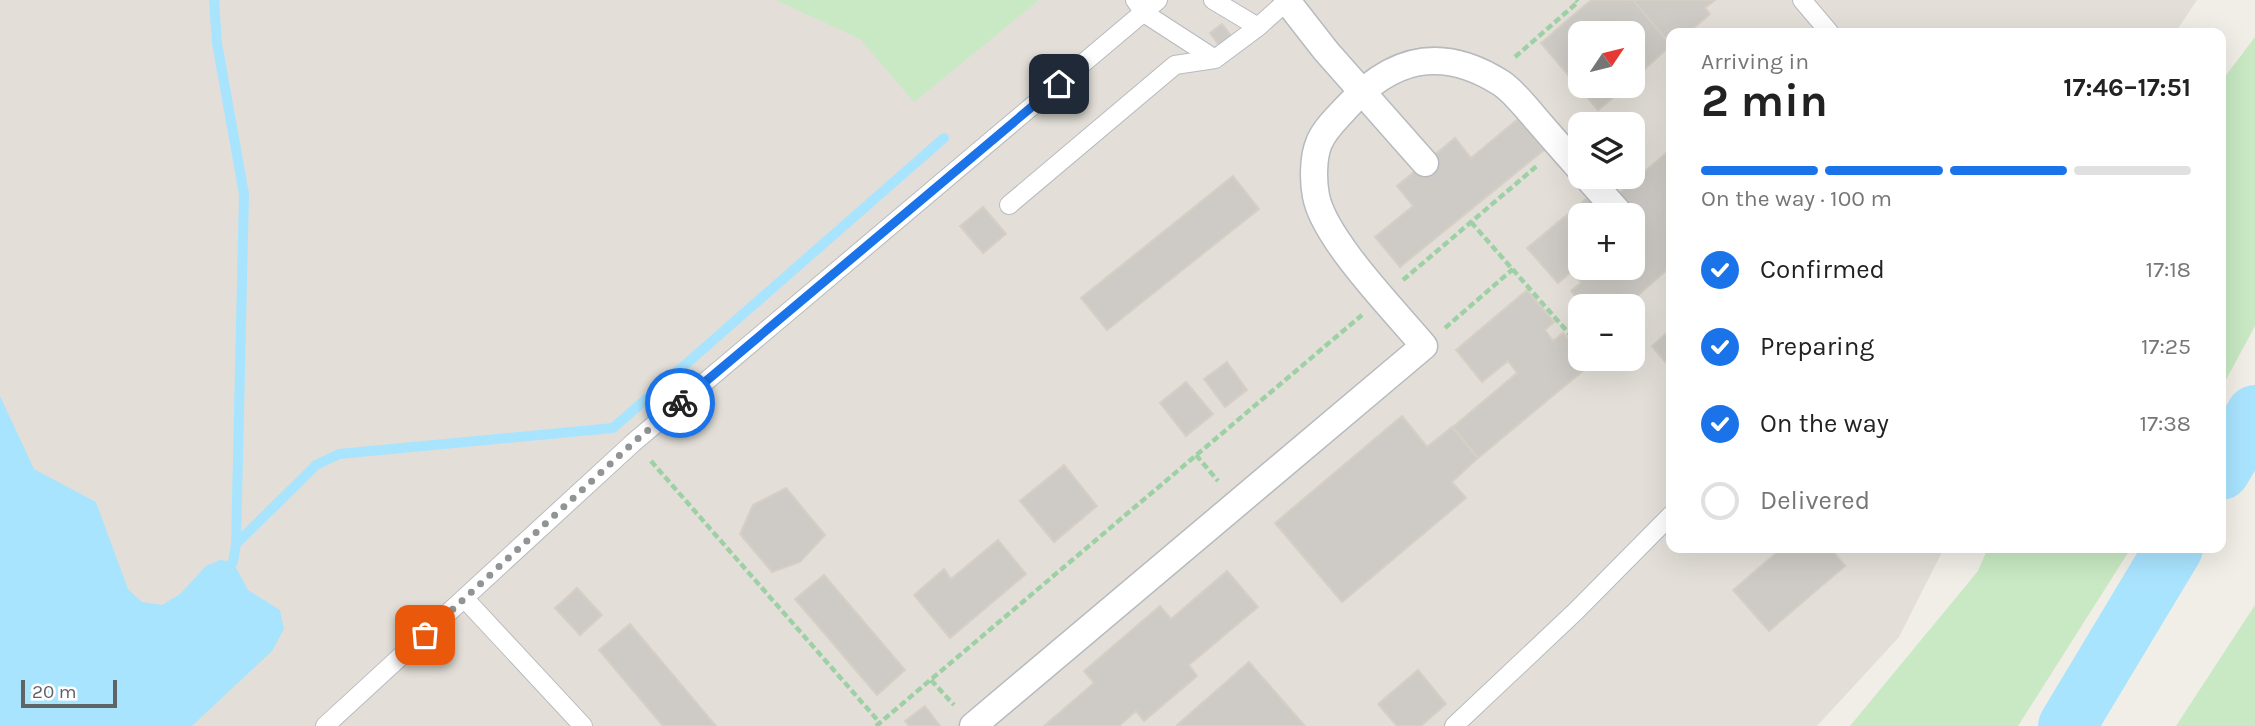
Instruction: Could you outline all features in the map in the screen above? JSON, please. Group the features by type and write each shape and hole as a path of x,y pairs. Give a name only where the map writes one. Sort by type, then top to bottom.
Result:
{"street":[{"path":"1288,0 1326,51 1425,163"},
{"path":"973,726 1424,346 1341,246 1325,222 1316,196 1314,170 1319,143 1332,123 1362,91 1383,74 1406,64 1434,61 1459,65 1502,84 1568,155"},
{"path":"1598,189 1610,203"}],"lane":[{"path":"325,726 634,442 1139,6 1158,0"},
{"path":"1213,0 1258,27"},
{"path":"1009,205 1175,65 1215,59 1258,27 1288,0"},
{"path":"1802,0 1826,28"},
{"path":"1139,6 1215,59"},
{"path":"1454,726 1576,611 1666,520"},
{"path":"465,599 583,726"}],"path":[{"path":"1491,78 1578,2 1576,0"},
{"path":"634,442 709,524 878,724 1560,146"},
{"path":"1471,222 1568,332"},
{"path":"1424,346 1513,269"}],"shaded area":[{"path":"0,0 2197,0 2178,28 1666,28 1666,553 1941,553 1899,637 1817,726 0,726"}],"green space":[{"path":"776,0 1039,0 914,102 860,39"},
{"path":"2255,37 2255,326 2226,380 2226,75"},
{"path":"1986,553 2128,553 2018,726 1850,726 1978,571"},
{"path":"2255,605 2255,726 2176,726"}],"water":[{"path":"0,396 34,469 96,502 128,589 142,602 162,605 180,594 206,566 220,560 233,562 248,590 280,610 284,629 272,651 192,726 0,726"}],"building":[{"path":"1591,0 1633,0 1666,39 1666,50 1645,69 1645,21 1568,21 1568,75 1541,43"},
{"path":"1633,0 1715,0 1705,8 1710,14 1694,28 1666,28 1666,39"},
{"path":"1222,24 1236,42 1224,52 1210,33"},
{"path":"1588,98 1612,98 1598,110"},
{"path":"1518,119 1544,150 1400,267 1375,237 1413,206 1397,186 1455,138 1471,158"},
{"path":"1666,153 1666,270 1640,294 1574,294 1571,291 1581,283 1579,280 1645,280 1645,203 1581,203 1598,189 1609,202 1624,189 1645,189 1645,171"},
{"path":"1233,176 1259,209 1107,330 1081,298"},
{"path":"983,207 1006,234 983,253 960,226"},
{"path":"1568,214 1568,274 1558,283 1527,248"},
{"path":"1527,290 1554,322 1545,330 1553,341 1563,333 1568,339 1568,371 1583,371 1478,458 1453,427 1517,373 1508,361 1482,382 1456,350"},
{"path":"1666,333 1666,363 1652,346"},
{"path":"1227,362 1247,390 1225,407 1204,379"},
{"path":"1186,382 1213,414 1186,436 1160,403"},
{"path":"1402,416 1427,447 1452,427 1478,458 1452,482 1466,498 1342,602 1275,523"},
{"path":"1064,465 1097,506 1054,542 1020,501"},
{"path":"786,488 825,535 800,562 772,572 740,534 753,505"},
{"path":"998,540 1026,574 950,638 914,595 944,569 951,579"},
{"path":"1776,553 1834,553 1845,566 1769,631 1733,590"},
{"path":"1227,571 1258,607 1189,665 1197,676 1144,721 1136,711 1119,726 1044,726 1094,683 1084,671 1160,606 1171,619"},
{"path":"824,575 905,670 877,695 795,599"},
{"path":"577,588 602,615 580,635 555,608"},
{"path":"630,624 716,726 663,726 599,650"},
{"path":"1249,662 1305,726 1177,725"},
{"path":"1418,670 1446,704 1421,726 1397,726 1378,704"},
{"path":"925,706 940,726 909,726 905,721"}],"waterway":[{"path":"214,0 217,43 244,194 236,544 233,562"},
{"path":"236,544 316,465 339,454 613,428 944,138"},
{"path":"2226,463 2255,414"},
{"path":"2067,726 2171,553"}],"way so far":[{"path":"425,635 634,442 680,403"}],"route":[{"path":"680,403 1059,84"}]}
